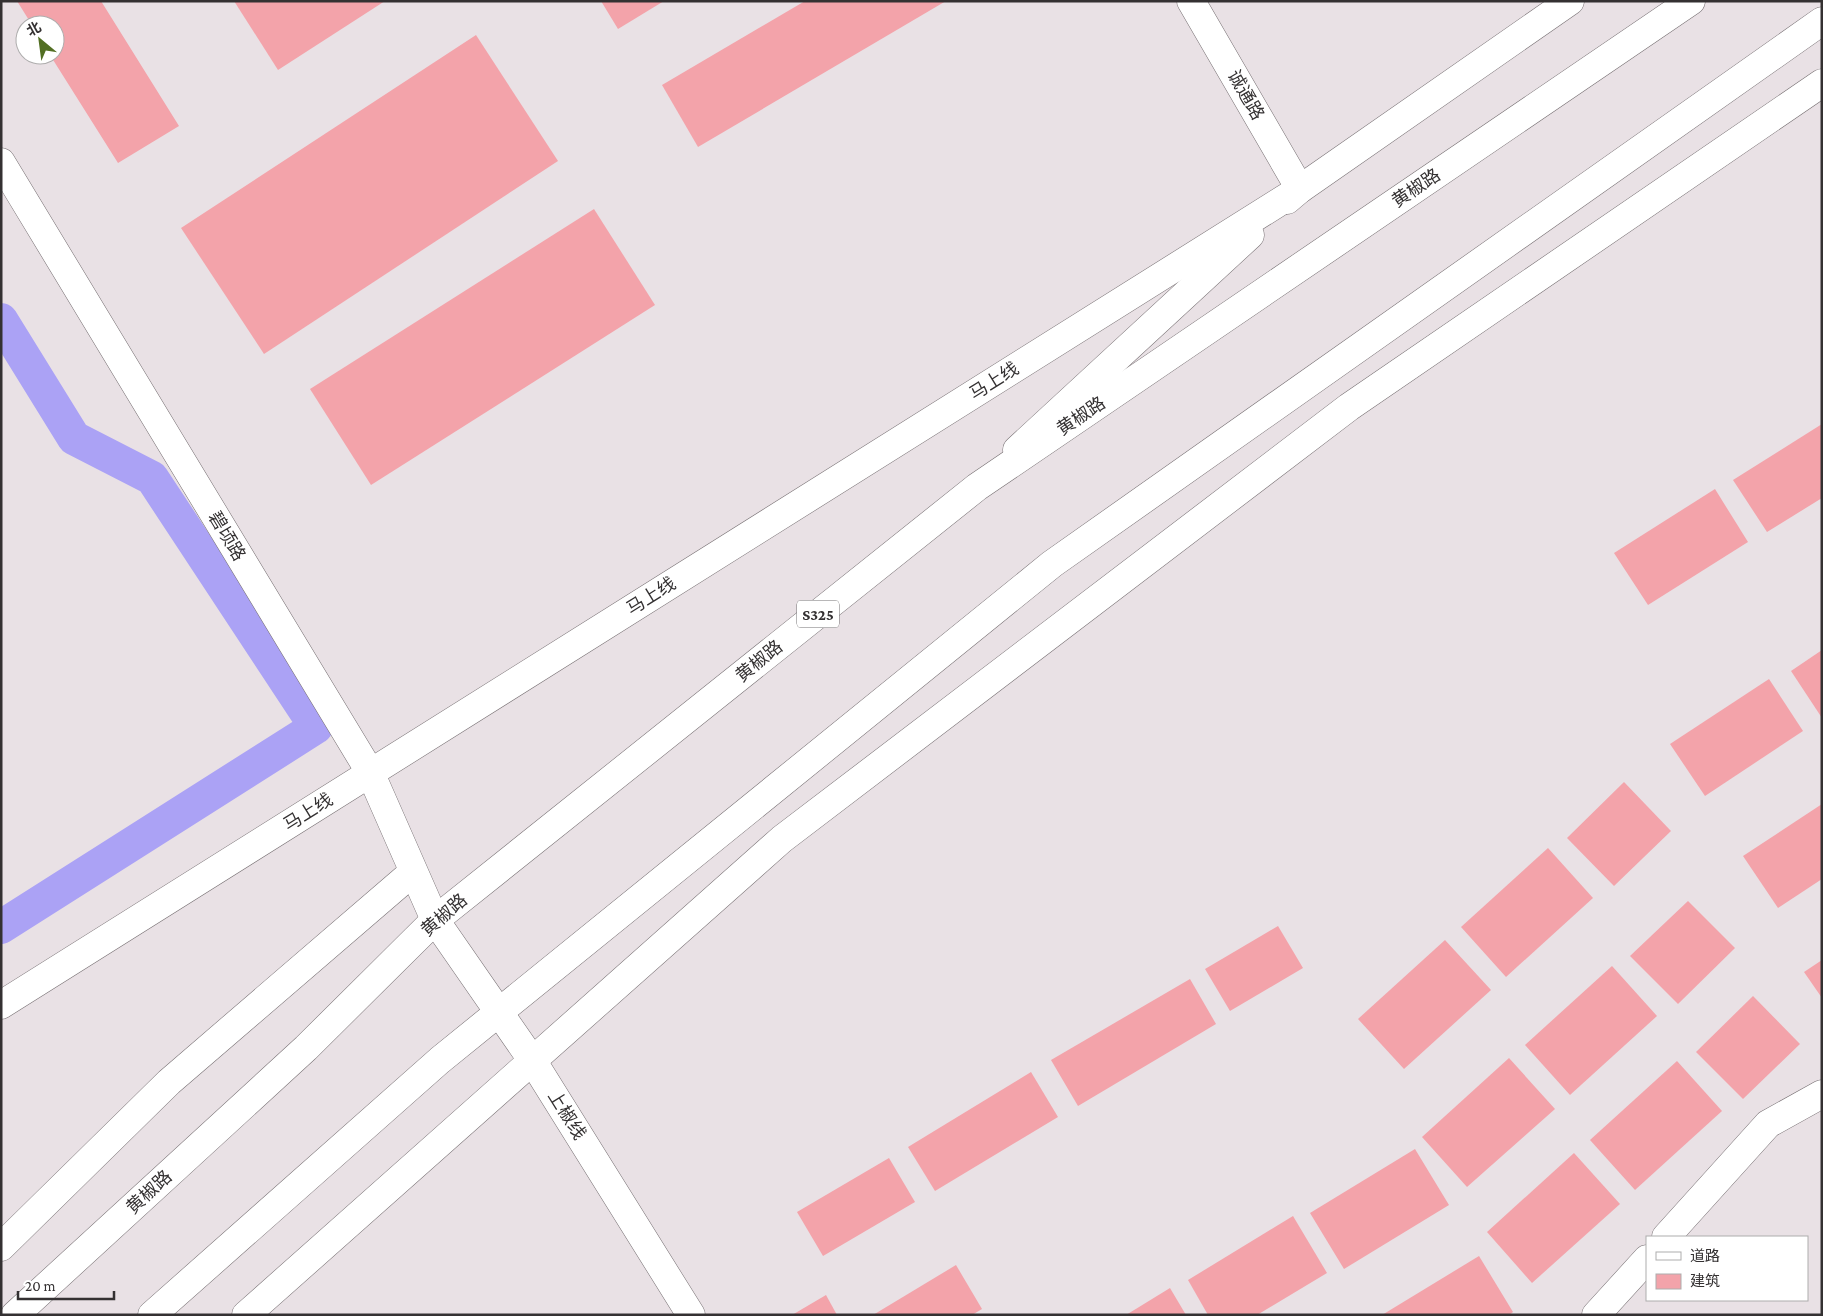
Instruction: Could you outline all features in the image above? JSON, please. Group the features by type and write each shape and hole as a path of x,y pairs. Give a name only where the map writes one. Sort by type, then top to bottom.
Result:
{"main road":[{"name":"诚通路","path":"1191,1 1300,189"},
{"path":"977,487 1300,189 1570,1"},
{"name":"黄椒路","path":"15,1315 306,1048 435,920 977,487 1691,1"},
{"path":"152,1315 440,1060 1052,564 1822,21"},
{"path":"246,1315 782,839 1349,407 1822,82"},
{"name":"碧顷路","path":"1,162 370,772 435,920"},
{"name":"马上线","path":"1,1005 1300,189"},
{"path":"1,1247 169,1082 414,872"},
{"name":"上椒线","path":"435,920 532,1060 691,1315"},
{"path":"1667,1236 1768,1124 1822,1094"},
{"path":"1596,1315 1646,1260"}],"building":[{"path":"17,1 101,1 179,126 118,163 56,65 65,65 65,15 26,15"},
{"path":"234,1 385,1 278,70"},
{"path":"601,1 664,1 618,29"},
{"path":"805,1 946,1 698,147 662,85"},
{"path":"476,35 558,161 264,354 181,228"},
{"path":"594,209 655,305 371,485 310,389"},
{"path":"1822,424 1822,498 1767,532 1733,480"},
{"path":"1715,489 1748,542 1648,605 1614,553"},
{"path":"1822,650 1822,718 1791,671"},
{"path":"1769,679 1803,731 1705,796 1670,744"},
{"path":"1624,782 1671,831 1614,886 1567,838"},
{"path":"1822,804 1822,879 1778,908 1743,856"},
{"path":"1548,848 1593,898 1506,977 1461,927"},
{"path":"1688,901 1735,948 1678,1004 1630,956"},
{"path":"1278,926 1303,968 1230,1011 1205,969"},
{"path":"1445,940 1491,990 1404,1069 1358,1019"},
{"path":"1822,960 1822,998 1804,972"},
{"path":"1612,966 1657,1016 1570,1095 1525,1045"},
{"path":"1190,979 1216,1024 1078,1106 1051,1060"},
{"path":"1753,996 1800,1044 1743,1099 1696,1052"},
{"path":"1509,1058 1555,1109 1467,1187 1422,1137"},
{"path":"1677,1061 1722,1111 1635,1190 1590,1140"},
{"path":"1031,1072 1058,1117 935,1191 908,1147"},
{"path":"1415,1149 1449,1205 1344,1269 1310,1213"},
{"path":"1574,1153 1620,1204 1532,1283 1487,1232"},
{"path":"889,1158 915,1202 823,1256 797,1212"},
{"path":"1293,1216 1327,1273 1257,1315 1208,1315 1188,1280"},
{"path":"1479,1256 1513,1312 1509,1315 1382,1315"},
{"path":"956,1265 982,1309 972,1315 873,1315"},
{"path":"1170,1288 1186,1315 1126,1315"},
{"path":"826,1295 837,1315 792,1315"}],"waterway":[{"path":"1,320 74,438 152,478 316,727 1,927"}]}
